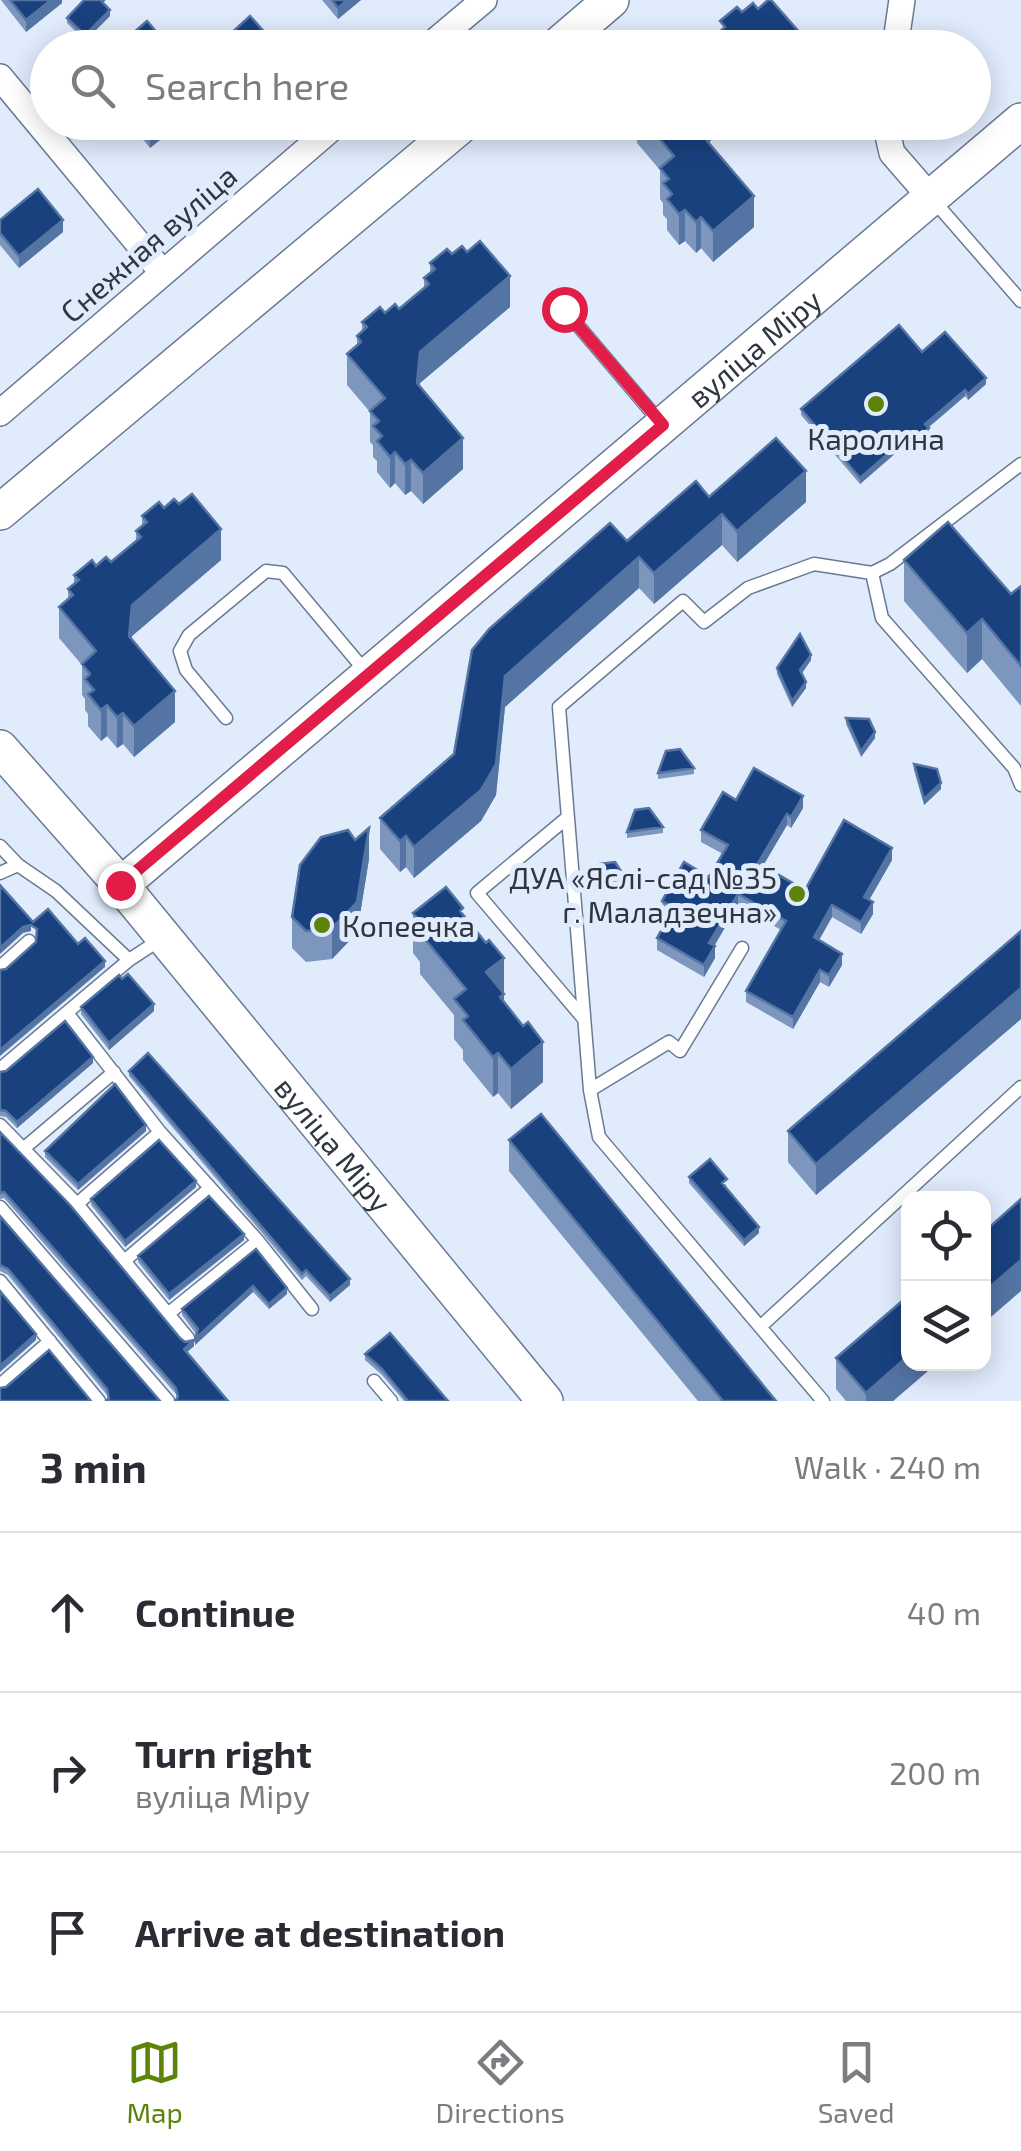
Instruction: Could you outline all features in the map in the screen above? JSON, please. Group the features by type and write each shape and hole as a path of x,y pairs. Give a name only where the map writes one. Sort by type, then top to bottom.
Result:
{"main road":[{"path":"576,30 612,0"},
{"name":"вуліца Міру","path":"120,885 1021,122"},
{"path":"0,512 444,140"},
{"name":"вуліца Міру","path":"0,748 120,885 545,1401"}],"street":[{"path":"898,30 902,0"},
{"path":"444,30 467,5"},
{"path":"0,78 30,114"},
{"path":"52,140 162,272"},
{"name":"Снежная вуліца","path":"0,413 318,140"},
{"path":"889,140 892,152 931,198"}],"lane":[{"path":"931,198 1021,301"},
{"path":"564,309 663,425"},
{"path":"823,1401 599,1137 590,1090 559,707 683,601 704,622 748,588 814,564 872,573 890,564 1021,464"},
{"path":"226,718 186,670 180,651 188,635 266,571 283,574 368,674"},
{"path":"872,573 882,618 1014,768 1021,785"},
{"path":"568,816 476,893 584,1019"},
{"path":"0,846 18,865 56,891 129,960"},
{"path":"0,873 18,865"},
{"path":"0,1069 129,960 163,937"},
{"path":"0,967 30,941"},
{"path":"590,1090 669,1042 680,1050 742,948"},
{"path":"67,1012 160,1132 258,1241 312,1309"},
{"path":"23,1150 114,1072"},
{"path":"760,1327 1021,1086"},
{"path":"0,1125 77,1204 188,1338"},
{"path":"77,1204 160,1132"},
{"path":"123,1262 208,1189"},
{"path":"0,1207 168,1401"},
{"path":"169,1314 258,1241"},
{"path":"2,1287 94,1399"},
{"path":"0,1385 50,1341"},
{"path":"374,1381 390,1401"}],"building":[{"path":"10,0 51,0 26,20"},
{"path":"84,0 104,0 110,10 90,30 80,30 67,18"},
{"path":"771,0 797,30 722,30 725,27 720,21 737,7 742,12 753,3 758,9"},
{"path":"250,16 262,30 235,30"},
{"path":"147,21 155,30 137,30"},
{"path":"661,140 707,140 754,196 713,231 701,217 696,222 685,210 679,214 667,199 672,194 663,183 669,179 660,168 674,156"},
{"path":"38,189 63,220 19,256 0,233 0,220"},
{"path":"480,241 510,276 420,352 417,383 463,438 423,473 411,460 405,464 395,452 390,457 377,441 382,436 373,426 379,421 370,411 385,398 347,354 361,342 357,336 367,327 362,322 380,307 385,313 395,304 399,309 429,284 424,278 435,269 430,263 447,249 452,254 462,246 467,252"},
{"name":"Каролина","path":"899,325 922,352 945,332 986,378 968,394 965,390 925,424 929,428 910,444 905,439 860,478 801,409"},
{"path":"776,438 806,471 737,531 722,514 654,573 639,557 505,676 496,764 481,790 414,847 406,836 400,841 380,818 454,754 472,650 489,629 610,523 627,541 696,481 709,497"},
{"path":"192,494 221,529 132,605 129,636 175,691 134,726 123,713 117,717 107,705 101,710 88,694 94,690 85,679 90,674 82,664 96,651 59,607 73,595 68,589 79,580 74,575 92,560 96,566 106,557 111,562 141,537 136,531 147,522 142,516 159,502 164,508 174,499 179,504"},
{"path":"948,522 1011,594 1021,586 1021,666 982,619 967,633 904,560"},
{"path":"800,634 811,655 800,670 806,682 792,701 777,668"},
{"path":"846,718 869,719 875,732 861,751"},
{"path":"680,749 694,768 658,773 666,751"},
{"path":"914,764 937,769 941,783 924,799"},
{"path":"754,768 803,796 791,817 787,814 758,863 805,890 844,820 892,848 864,897 873,902 861,922 832,905 814,937 842,954 829,975 820,970 793,1017 746,991 786,921 738,894 709,943 715,946 704,965 657,938 674,908 662,901 684,862 709,877 728,845 701,830 723,792 736,800"},
{"path":"649,808 663,827 627,832 635,810"},
{"path":"369,828 357,902 332,928 306,931 292,917 300,865 321,837 348,830 355,840"},
{"path":"615,862 628,882 592,886 600,864"},
{"path":"0,885 33,922 48,909 78,944 85,938 105,961 0,1050 0,970 36,942 37,929 31,925 23,927 0,948"},
{"path":"446,887 486,943 489,940 504,958 486,972 504,994 500,997 523,1026 528,1022 543,1042 511,1069 498,1053 493,1057 463,1020 468,1016 454,999 466,989 420,933 426,929 413,913"},
{"path":"1021,931 1021,988 816,1164 788,1131"},
{"path":"128,974 154,1004 109,1043 81,1007 119,975 122,979"},
{"path":"65,1021 93,1057 17,1122 0,1110 0,1072"},
{"path":"148,1053 350,1279 330,1296 306,1270 302,1274 129,1071"},
{"path":"115,1084 146,1125 78,1184 45,1151"},
{"path":"541,1114 776,1401 723,1401 509,1140"},
{"path":"0,1132 70,1205 180,1338 185,1342 194,1340 184,1349 228,1401 175,1401 176,1388 4,1192 0,1193"},
{"path":"159,1140 196,1181 125,1241 91,1199"},
{"path":"710,1159 727,1179 722,1183 759,1227 744,1240 689,1177"},
{"path":"209,1196 244,1234 169,1294 138,1256"},
{"path":"1021,1199 1021,1260 991,1286 991,1281 991,1226"},
{"path":"0,1216 160,1401 106,1401 107,1389 8,1269 0,1265"},
{"path":"256,1249 287,1288 269,1304 253,1286 195,1339 198,1329 182,1309"},
{"path":"0,1291 36,1334 0,1366"},
{"path":"901,1302 901,1362 866,1393 836,1358"},
{"path":"390,1333 448,1401 408,1401 365,1354"},
{"path":"49,1350 91,1401 0,1401 0,1388"}],"place":[{"name":"Каролина","path":"876,404"},
{"name":"ДУА «Яслі-сад №35 г. Маладзечна»","path":"797,894"},
{"name":"Копеечка","path":"322,925"}],"route":[{"path":"120,885 663,425 564,309"}]}
